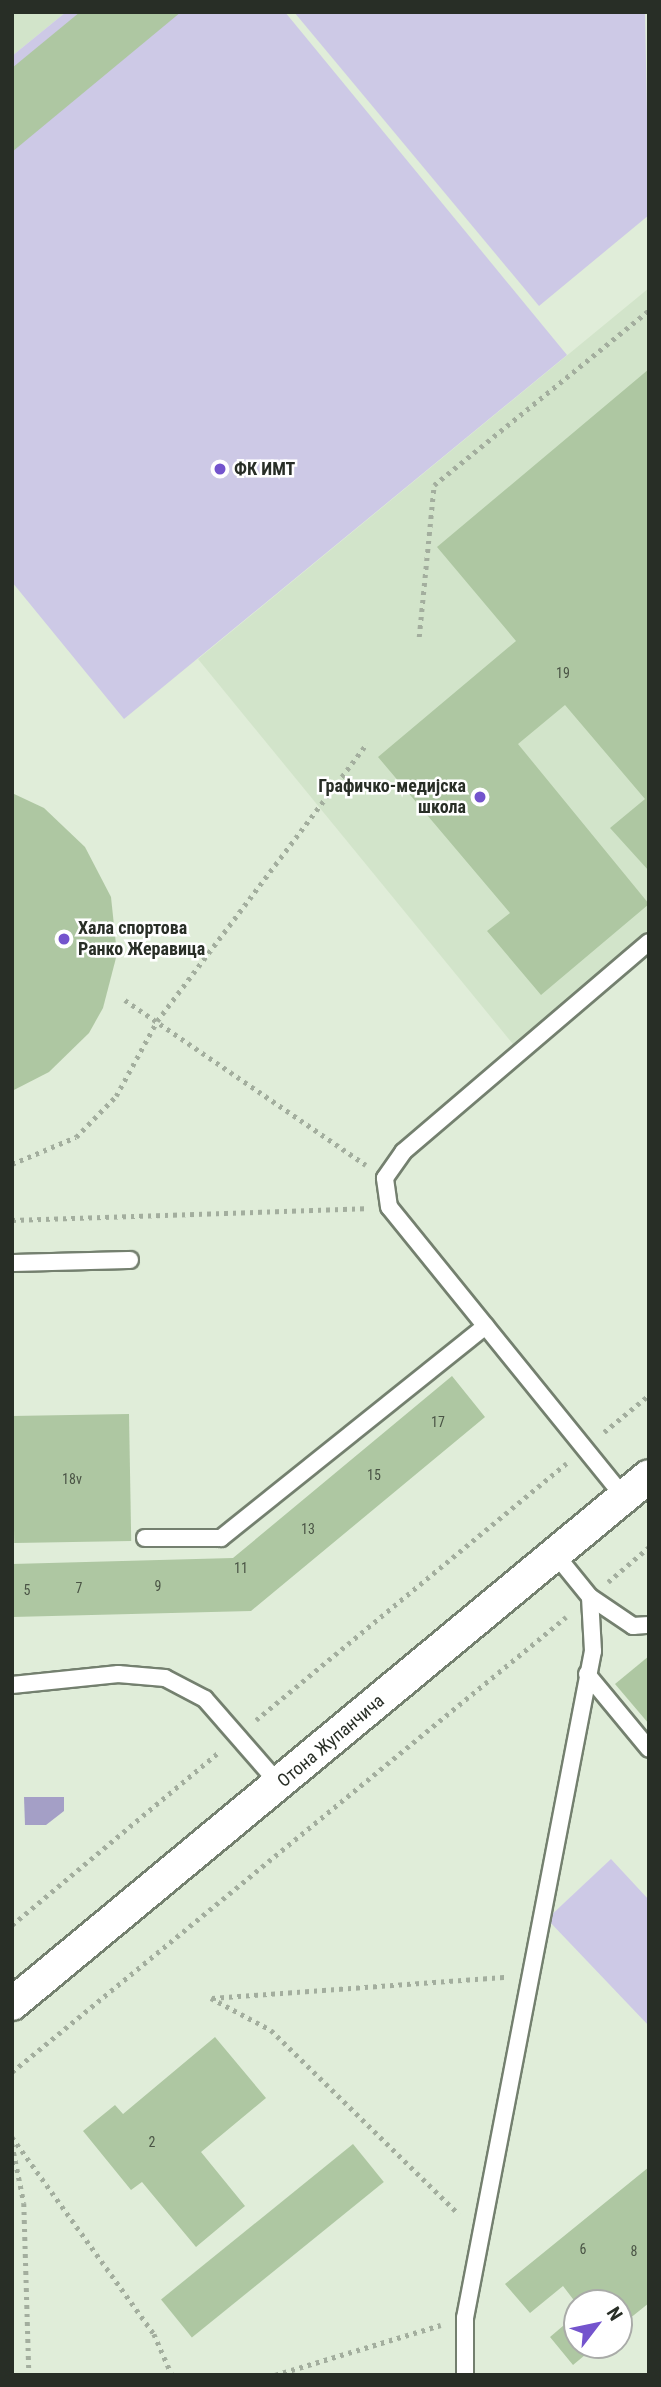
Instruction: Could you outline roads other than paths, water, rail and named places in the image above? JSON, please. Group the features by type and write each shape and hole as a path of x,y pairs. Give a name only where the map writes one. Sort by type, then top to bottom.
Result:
{"street":[{"name":"Отона Жупанчича","path":"12,2004 280,1785 649,1476"}],"lane":[{"path":"624,1497 587,1447 389,1208 384,1178 403,1152 649,942"},
{"path":"12,1263 130,1260"},
{"path":"145,1538 221,1538 486,1326"},
{"path":"555,1554 590,1597 633,1626 649,1625"},
{"path":"465,2375 465,2318 587,1674 594,1627 590,1597"},
{"path":"12,1685 143,1673 190,1688 239,1734 280,1785"},
{"path":"587,1674 649,1749"}],"place":[{"name":"ФК ИМТ","path":"220,469"},
{"name":"Графичко-медијска школа","path":"480,797"},
{"name":"Хала спортова Ранко Жеравица","path":"64,939"}]}
